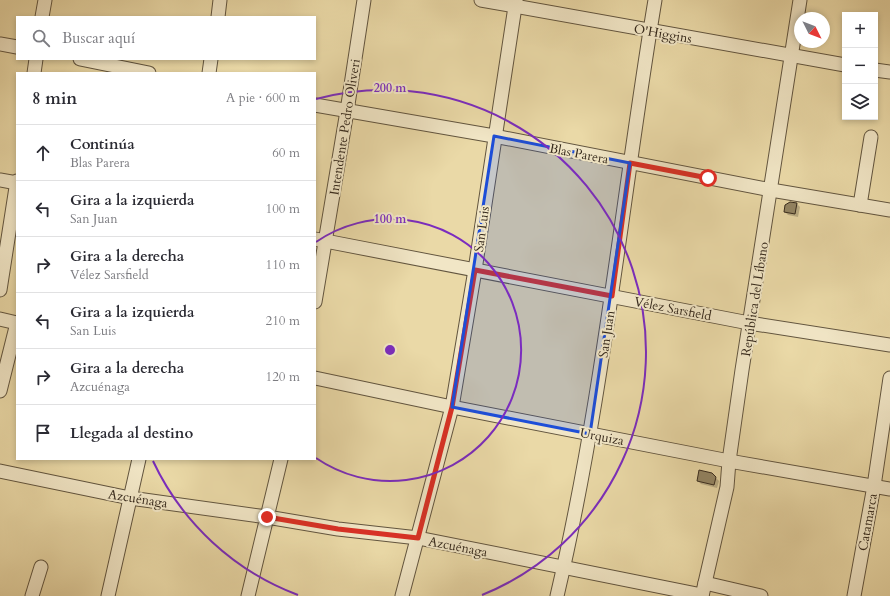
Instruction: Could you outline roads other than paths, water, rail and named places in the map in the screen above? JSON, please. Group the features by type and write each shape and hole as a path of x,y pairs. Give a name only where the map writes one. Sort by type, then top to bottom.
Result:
{"street":[{"path":"42,16 45,0"},
{"path":"218,16 220,0"},
{"name":"Intendente Pedro Oliveri","path":"316,290 320,240 347,111 364,0"},
{"name":"O'Higgins","path":"481,0 515,3 650,31 842,64"},
{"name":"San Juan","path":"557,596 590,434 612,296 630,163 655,0"},
{"name":"República del Líbano","path":"703,591 726,488 749,323 800,0"},
{"name":"San Luis","path":"402,596 452,407 475,270 515,3"},
{"path":"0,44 16,47"},
{"path":"34,72 36,60"},
{"path":"85,60 144,72"},
{"path":"209,72 211,60"},
{"path":"878,70 890,72"},
{"name":"Blas Parera","path":"316,105 494,136 771,190 890,210"},
{"path":"860,205 871,137"},
{"path":"0,180 16,182"},
{"path":"0,290 16,188"},
{"name":"Vélez Sarsfield","path":"320,240 749,323 890,345"},
{"path":"0,319 16,323"},
{"path":"0,391 16,327"},
{"name":"Urquiza","path":"316,378 452,407 729,461 890,489"},
{"name":"Catamarca","path":"854,596 874,486 890,378"},
{"path":"108,596 139,460"},
{"path":"248,596 281,460"},
{"name":"Azcuénaga","path":"0,471 130,498 267,517 338,529 418,538 564,567 703,591 761,596"},
{"path":"32,596 41,567"}]}
